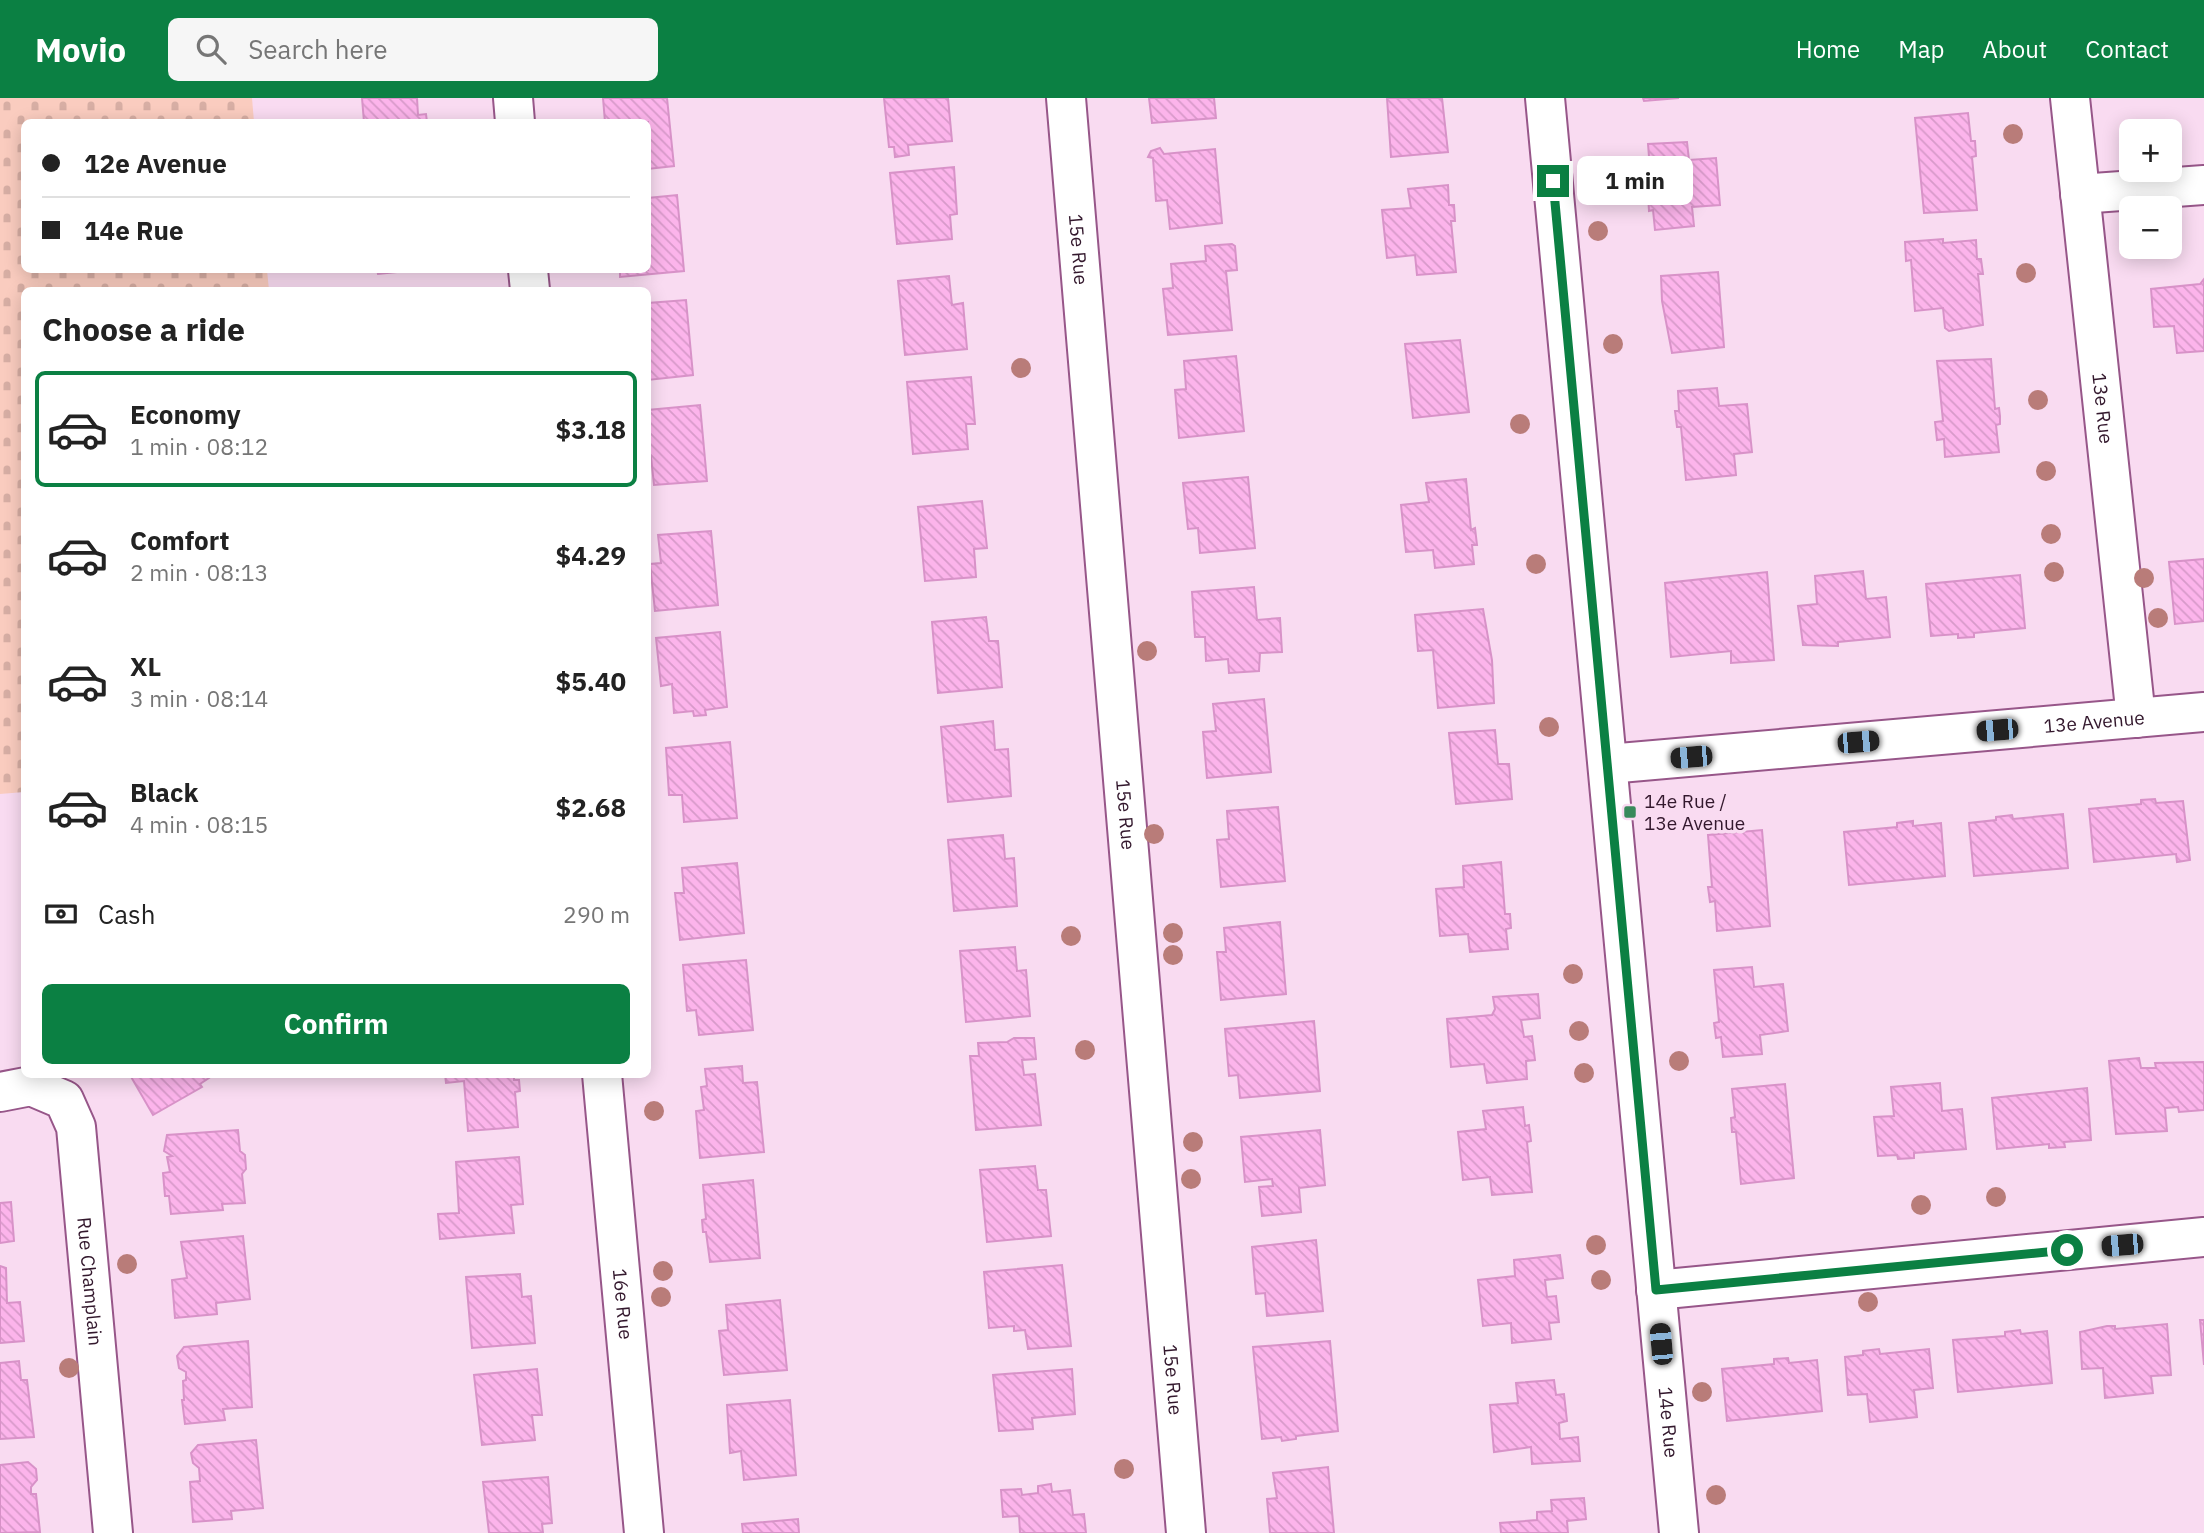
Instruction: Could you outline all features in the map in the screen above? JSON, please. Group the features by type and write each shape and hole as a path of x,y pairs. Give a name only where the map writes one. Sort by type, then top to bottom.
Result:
{"street":[{"path":"513,98 515,119"},
{"name":"15e Rue","path":"1066,98 1186,1533"},
{"name":"14e Rue","path":"1545,98 1679,1533"},
{"name":"13e Rue","path":"2070,98 2136,718"},
{"path":"2080,194 2204,185"},
{"name":"13e Avenue","path":"1608,764 2204,712"},
{"name":"16e Rue","path":"602,1078 644,1533"},
{"name":"Rue Champlain","path":"0,1091 31,1087 64,1100 76,1127 113,1533"},
{"path":"1656,1290 2204,1237"}],"green space":[{"path":"0,98 252,98 254,119 21,119 21,273 267,273 269,287 21,287 21,792 0,794"}],"building":[{"path":"362,98 417,98 418,115 426,114 427,119 364,119"},
{"path":"603,98 667,98 674,166 651,169 651,119 605,119"},
{"path":"884,98 948,98 952,141 908,145 909,155 895,157 894,147 889,147"},
{"path":"1149,98 1214,98 1216,118 1152,123"},
{"path":"1387,98 1442,98 1448,152 1391,157"},
{"path":"1643,98 1679,98 1644,101"},
{"path":"1968,113 1971,141 1975,141 1976,156 1972,157 1977,210 1924,213 1915,118"},
{"path":"1687,142 1689,160 1716,158 1720,205 1692,207 1694,226 1655,230 1653,210 1649,211 1648,194 1652,194 1648,144"},
{"path":"1160,148 1164,154 1215,149 1222,223 1170,229 1167,200 1156,201 1153,158 1148,157 1151,151"},
{"path":"954,167 957,214 950,215 952,239 897,244 890,173"},
{"path":"1448,185 1449,205 1454,205 1455,221 1451,221 1456,272 1417,275 1415,255 1387,258 1382,210 1411,208 1408,189"},
{"path":"677,195 684,271 620,277 620,273 651,273 651,198"},
{"path":"1943,239 1943,243 1976,240 1977,259 1981,259 1983,274 1978,274 1983,325 1949,331 1945,328 1943,308 1915,311 1911,260 1906,261 1905,242"},
{"path":"1205,246 1235,246 1237,270 1226,271 1232,330 1168,335 1163,289 1173,288 1171,264 1206,261"},
{"path":"1718,272 1724,347 1672,353 1662,301 1661,276"},
{"path":"949,276 952,305 963,303 967,349 905,355 898,281"},
{"path":"2204,279 2204,351 2177,353 2174,326 2154,327 2151,289 2200,284"},
{"path":"686,300 693,375 651,380 651,303"},
{"path":"1460,340 1469,412 1413,418 1405,344"},
{"path":"1236,356 1244,431 1179,438 1175,390 1186,389 1184,361"},
{"path":"1991,359 1995,409 1999,408 2000,416 2000,424 1996,425 1999,452 1945,457 1944,439 1937,440 1935,422 1943,421 1937,361"},
{"path":"971,377 975,424 966,424 968,449 913,454 907,382"},
{"path":"1717,388 1719,406 1747,404 1752,452 1734,454 1736,475 1686,480 1681,427 1677,427 1675,411 1679,411 1678,391"},
{"path":"700,405 707,481 654,485 651,410"},
{"path":"1248,477 1255,548 1200,553 1198,528 1188,529 1183,483"},
{"path":"1466,479 1471,530 1475,528 1477,545 1472,545 1474,564 1435,568 1433,550 1406,552 1401,505 1429,502 1426,483"},
{"path":"982,501 987,548 974,549 976,577 925,581 918,507"},
{"path":"711,531 718,605 655,611 651,564 661,563 658,535"},
{"path":"2204,559 2204,621 2175,624 2169,562"},
{"path":"1863,571 1866,599 1886,597 1890,637 1838,642 1838,646 1803,645 1798,606 1817,604 1815,576"},
{"path":"1767,572 1774,660 1731,663 1731,651 1671,657 1665,583"},
{"path":"2020,575 2025,628 1974,633 1974,637 1958,638 1958,634 1931,636 1926,584"},
{"path":"1254,587 1257,620 1280,618 1282,652 1260,653 1259,671 1229,673 1228,659 1206,661 1205,637 1195,637 1192,592"},
{"path":"1483,609 1492,660 1494,703 1438,708 1433,650 1418,651 1415,615"},
{"path":"986,617 989,641 998,641 1002,687 938,693 932,622"},
{"path":"720,632 727,707 705,710 706,715 694,716 693,711 674,713 672,684 661,686 656,638"},
{"path":"1264,699 1271,772 1207,778 1203,732 1216,731 1213,704"},
{"path":"993,721 995,750 1008,749 1011,796 948,802 941,727"},
{"path":"1495,730 1498,764 1509,764 1512,799 1456,804 1449,733"},
{"path":"730,742 737,818 684,822 682,795 669,795 666,748"},
{"path":"2155,799 2156,803 2183,801 2190,860 2177,862 2176,854 2094,862 2089,809 2141,804 2141,800"},
{"path":"1278,807 1285,881 1221,887 1217,840 1229,839 1227,811"},
{"path":"2063,814 2068,868 1974,876 1969,823 2012,815 2013,819"},
{"path":"1913,821 1913,826 1941,823 1945,876 1849,885 1844,832 1897,827 1897,823"},
{"path":"1762,830 1770,926 1717,931 1715,901 1710,902 1708,887 1712,887 1708,835"},
{"path":"1003,835 1005,859 1014,858 1017,906 954,911 948,840"},
{"path":"1501,862 1505,914 1510,914 1511,928 1506,929 1508,949 1470,952 1468,934 1440,936 1436,889 1464,887 1463,866"},
{"path":"737,863 744,933 680,940 675,893 684,893 682,868"},
{"path":"1280,922 1286,994 1221,1000 1217,952 1226,952 1224,928"},
{"path":"1015,947 1017,971 1026,970 1030,1016 966,1022 960,951"},
{"path":"746,960 753,1030 699,1035 696,1010 687,1011 683,965"},
{"path":"1752,967 1754,987 1783,984 1788,1031 1760,1035 1762,1054 1723,1057 1721,1037 1716,1038 1714,1023 1719,1022 1714,970"},
{"path":"1538,994 1540,1018 1521,1020 1524,1037 1532,1036 1535,1060 1526,1061 1527,1079 1487,1083 1484,1064 1451,1067 1447,1019 1492,1015 1495,1009 1493,997"},
{"path":"1314,1021 1320,1091 1240,1098 1238,1075 1229,1076 1225,1029"},
{"path":"1014,1038 1034,1038 1036,1059 1022,1060 1024,1075 1035,1074 1041,1125 976,1130 970,1056 979,1056 978,1043 1007,1042"},
{"path":"2139,1058 2141,1068 2156,1068 2155,1063 2204,1062 2204,1110 2179,1112 2178,1107 2165,1108 2167,1131 2116,1134 2109,1061"},
{"path":"742,1066 743,1083 757,1082 764,1152 700,1158 696,1111 704,1110 701,1087 707,1086 705,1069"},
{"path":"132,1078 209,1078 200,1084 202,1087 153,1115"},
{"path":"445,1078 519,1080 520,1091 515,1092 518,1127 468,1131 464,1081 446,1083"},
{"path":"1940,1083 1942,1111 1962,1109 1966,1149 1914,1153 1914,1158 1878,1156 1874,1117 1894,1116 1891,1087"},
{"path":"1785,1084 1794,1178 1741,1184 1736,1132 1732,1132 1731,1118 1735,1117 1732,1089"},
{"path":"2087,1088 2091,1140 2064,1142 2065,1147 2049,1148 2049,1144 1997,1149 1992,1098"},
{"path":"1523,1107 1525,1126 1529,1125 1531,1141 1527,1142 1532,1192 1492,1195 1490,1177 1463,1180 1458,1132 1486,1129 1483,1111"},
{"path":"238,1130 240,1151 245,1155 246,1169 242,1174 245,1203 222,1204 223,1210 171,1214 169,1196 165,1196 163,1173 170,1172 167,1157 172,1156 164,1151 167,1135"},
{"path":"1320,1130 1325,1185 1299,1188 1301,1212 1262,1216 1259,1187 1273,1186 1272,1179 1245,1182 1241,1137"},
{"path":"519,1157 523,1204 511,1205 514,1233 440,1239 438,1214 459,1213 456,1162"},
{"path":"1035,1166 1038,1190 1046,1190 1051,1236 987,1242 980,1170"},
{"path":"753,1180 760,1258 710,1262 706,1232 703,1232 702,1220 706,1219 703,1185"},
{"path":"11,1202 14,1241 0,1243 0,1203"},
{"path":"243,1236 250,1299 216,1303 217,1314 175,1318 172,1280 187,1278 181,1242"},
{"path":"1316,1240 1323,1311 1267,1316 1265,1293 1256,1294 1252,1247"},
{"path":"1560,1255 1563,1278 1545,1280 1547,1297 1556,1296 1559,1322 1549,1323 1551,1339 1512,1343 1511,1323 1483,1326 1478,1280 1515,1276 1514,1260"},
{"path":"1062,1265 1071,1346 1028,1349 1025,1330 1014,1331 1014,1326 989,1328 984,1272"},
{"path":"0,1266 6,1268 7,1303 20,1302 24,1341 0,1343"},
{"path":"520,1274 522,1297 531,1296 535,1343 472,1348 466,1277"},
{"path":"780,1300 787,1370 724,1375 719,1331 728,1330 726,1305"},
{"path":"2200,1320 2204,1320 2204,1365"},
{"path":"2167,1324 2171,1375 2151,1376 2153,1393 2105,1398 2103,1368 2082,1369 2080,1332 2107,1326 2115,1326 2115,1329"},
{"path":"2020,1330 2021,1334 2047,1331 2052,1383 1958,1392 1953,1340 2005,1336 2005,1332"},
{"path":"248,1341 252,1407 223,1409 225,1420 185,1424 182,1400 186,1372 179,1368 177,1356 184,1347"},
{"path":"1330,1341 1338,1431 1296,1436 1296,1439 1282,1441 1281,1437 1262,1439 1253,1347"},
{"path":"1879,1349 1880,1354 1929,1349 1933,1388 1914,1390 1917,1417 1870,1422 1867,1394 1848,1395 1845,1357 1863,1355 1863,1351"},
{"path":"1788,1358 1789,1363 1817,1360 1822,1411 1727,1421 1722,1369 1774,1364 1774,1359"},
{"path":"19,1361 21,1380 27,1380 34,1437 0,1439 0,1363"},
{"path":"537,1369 542,1415 532,1415 535,1440 482,1445 474,1375"},
{"path":"1072,1369 1075,1414 1032,1418 1033,1429 999,1431 993,1375"},
{"path":"1554,1380 1556,1395 1564,1394 1567,1421 1559,1423 1560,1439 1578,1437 1580,1461 1532,1464 1531,1447 1494,1452 1490,1405 1518,1403 1516,1383"},
{"path":"790,1400 796,1475 744,1480 741,1451 730,1453 727,1405"},
{"path":"256,1440 263,1508 231,1511 232,1519 193,1522 190,1482 200,1481 199,1468 193,1463 191,1453 198,1445"},
{"path":"28,1462 36,1469 37,1480 31,1487 31,1494 36,1494 40,1532 0,1533 0,1465"},
{"path":"1328,1467 1334,1533 1270,1533 1267,1499 1277,1498 1273,1473"},
{"path":"548,1477 552,1523 542,1524 543,1533 489,1533 483,1482"},
{"path":"1051,1484 1052,1492 1070,1490 1073,1515 1084,1514 1086,1533 1020,1533 1019,1516 1003,1517 1001,1490 1021,1489 1022,1495 1038,1493 1038,1486"},
{"path":"1584,1498 1586,1519 1567,1521 1568,1533 1501,1533 1500,1523 1537,1520 1537,1512 1552,1511 1551,1500"},
{"path":"798,1519 799,1533 743,1533 742,1524"}],"place":[{"name":"14e Rue / 13e Avenue","path":"1630,812"}],"route":[{"path":"1553,181 1656,1290 2067,1250"}]}
